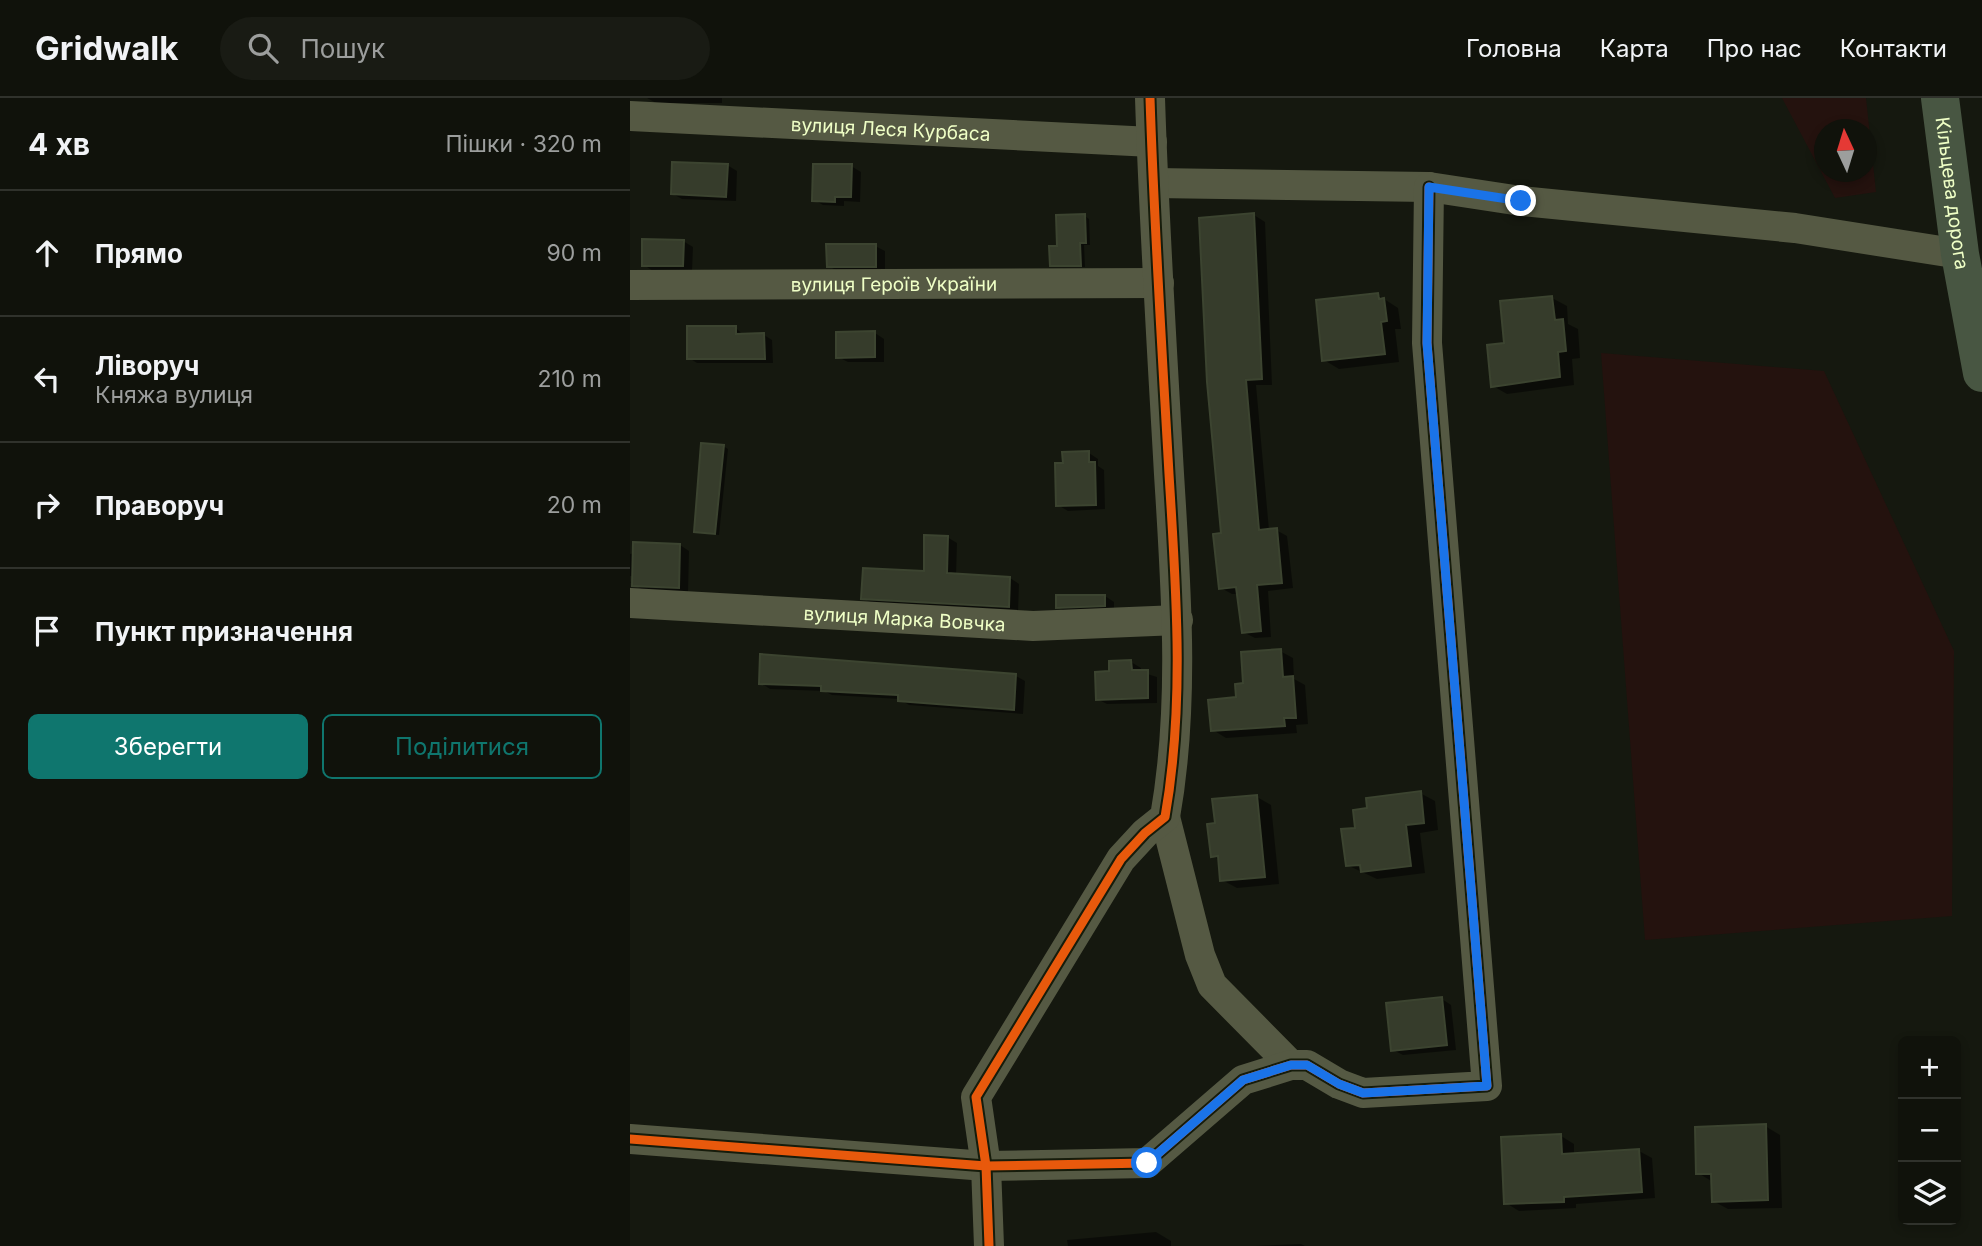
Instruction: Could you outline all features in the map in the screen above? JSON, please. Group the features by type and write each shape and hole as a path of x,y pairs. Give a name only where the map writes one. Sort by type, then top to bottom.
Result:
{"highway":[{"name":"Кільцева дорога","path":"1940,98 1960,254 1982,373"}],"street":[{"path":"1150,98 1178,620 1175,748 1165,817 1200,955 1212,985 1291,1065"},
{"name":"вулиця Леся Курбаса","path":"630,116 1152,142"},
{"path":"1155,183 1429,187 1521,201 1795,228 1960,254"},
{"path":"630,1139 986,1166 1147,1163 1243,1080 1291,1065 1307,1065 1339,1084 1363,1093 1487,1086 1427,343 1429,187"},
{"name":"вулиця Героїв України","path":"630,285 1158,283"},
{"name":"вулиця Марка Вовчка","path":"630,603 1033,626 1178,620"},
{"path":"989,1246 986,1166 976,1097 1121,859 1145,833 1165,817"}],"shaded area":[{"path":"1782,98 1866,98 1868,119 1814,119 1814,158"},
{"path":"1827,182 1875,182 1876,192 1835,198"},
{"path":"1601,353 1824,371 1954,651 1952,916 1645,940"}],"building":[{"path":"672,162 728,164 726,197 671,194"},
{"path":"813,164 852,164 851,197 835,197 835,202 812,201"},
{"path":"1254,213 1262,379 1246,380 1259,530 1277,528 1282,583 1257,585 1261,631 1242,633 1236,587 1219,589 1213,534 1221,533 1207,382 1199,218"},
{"path":"1085,214 1086,243 1080,243 1081,266 1050,266 1049,246 1057,246 1056,215"},
{"path":"642,239 684,240 683,266 642,266"},
{"path":"826,244 876,244 876,267 827,267"},
{"path":"1378,293 1379,299 1384,298 1387,321 1381,322 1385,354 1322,361 1316,300"},
{"path":"1552,296 1555,320 1563,319 1566,351 1558,352 1560,377 1491,387 1487,345 1504,343 1500,301"},
{"path":"687,326 736,326 736,334 764,333 765,359 687,359"},
{"path":"875,331 875,357 836,358 836,332"},
{"path":"701,443 724,445 715,534 694,532"},
{"path":"1089,451 1089,462 1095,462 1096,505 1056,506 1055,463 1063,463 1062,452"},
{"path":"924,535 948,536 947,573 1010,577 1009,607 861,599 863,568 924,571"},
{"path":"633,542 680,544 679,588 632,586"},
{"path":"1056,595 1105,595 1105,606 1056,608"},
{"path":"1281,649 1283,677 1293,676 1296,718 1284,718 1285,726 1211,731 1208,700 1236,697 1235,684 1243,683 1241,652"},
{"path":"760,654 1016,674 1014,710 898,701 898,695 821,691 821,686 759,684"},
{"path":"1131,660 1132,670 1148,670 1148,698 1096,700 1095,672 1109,671 1109,661"},
{"path":"1421,791 1424,823 1406,825 1411,866 1361,872 1360,865 1346,866 1341,829 1355,828 1353,810 1367,808 1366,798"},
{"path":"1257,795 1265,877 1220,881 1218,856 1211,857 1207,824 1215,823 1212,799"},
{"path":"1442,997 1447,1045 1391,1051 1386,1003"},
{"path":"1766,1124 1768,1200 1712,1202 1711,1174 1696,1174 1695,1127"},
{"path":"1561,1134 1562,1154 1639,1149 1642,1192 1564,1197 1564,1202 1504,1204 1501,1137"}],"cycle path":[{"path":"989,1246 986,1166 976,1097 1121,859 1145,833 1165,817 1175,732 1177,646 1150,98"},
{"path":"630,1139 986,1166 1147,1163 1243,1080 1291,1065 1307,1065 1339,1084 1363,1093 1487,1086 1427,343 1429,187"}],"route":[{"path":"1147,1163 1243,1080 1291,1065 1307,1065 1339,1084 1363,1093 1487,1086 1427,343 1429,187 1521,201"}]}
